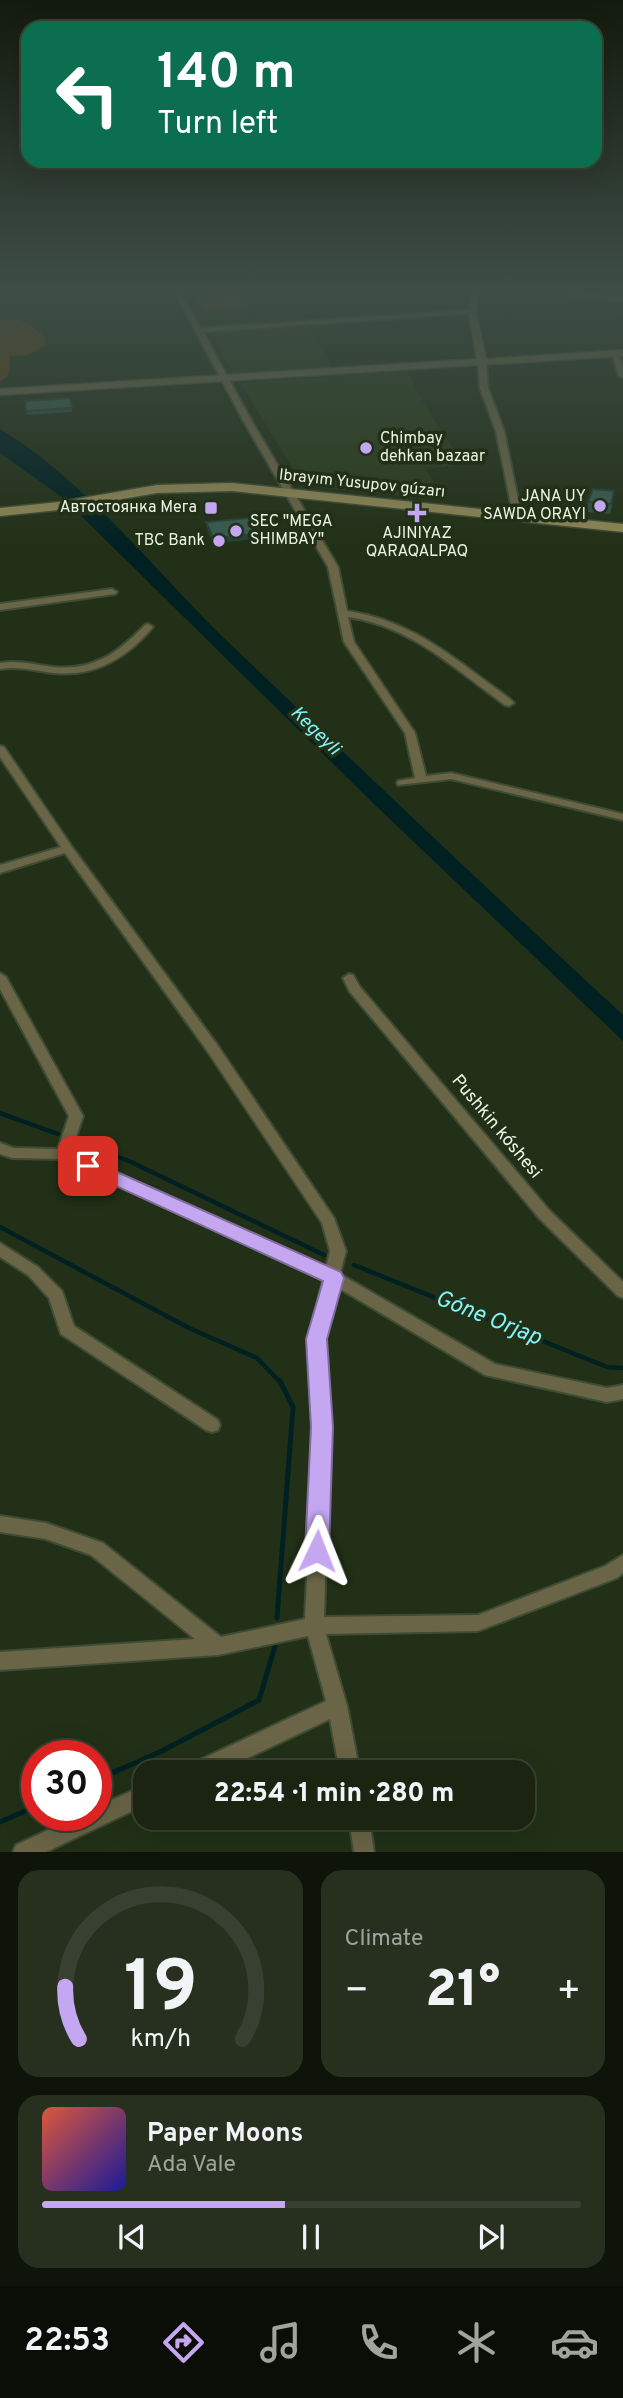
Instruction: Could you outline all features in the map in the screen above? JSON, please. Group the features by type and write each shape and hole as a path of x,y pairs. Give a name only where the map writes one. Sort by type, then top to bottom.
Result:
{"main road":[{"name":"Ibrayım Yusupov gúzarı","path":"0,512 180,488 232,487 623,528"}],"street":[{"path":"225,375 247,420 292,492 333,567 349,642 410,733 421,780"},
{"path":"0,392 266,375"},
{"path":"483,375 484,388 500,431 516,509 514,515"},
{"path":"0,607 111,592"},
{"path":"343,613 363,614 396,624 436,646 468,674 509,703"},
{"path":"0,666 18,662 56,670 100,667 124,652 148,627"},
{"path":"0,749 68,849 213,1049 329,1222 338,1251 334,1278 317,1339 322,1427 314,1626 337,1706 347,1760"},
{"path":"402,783 451,776 623,817"},
{"path":"0,869 68,849"},
{"path":"0,977 76,1116 63,1154"},
{"name":"Pushkin kóshesi","path":"349,978 355,989 544,1214 623,1292"},
{"path":"0,1148 12,1153 63,1154 334,1278 491,1370 607,1395 623,1392"},
{"path":"0,1249 33,1271 56,1295 67,1330 212,1425"},
{"path":"0,1524 46,1531 97,1549 218,1646"},
{"path":"0,1661 218,1646 314,1626 478,1622 611,1572 623,1563"},
{"path":"222,1760 337,1706"},
{"path":"23,1852 133,1801"},
{"path":"361,1830 364,1852"}],"shaded area":[{"name":"Chimbay dehkan bazaar","path":"345,375 410,375 413,386 463,464 426,469 436,487 431,499 315,487 302,482 240,383"}],"water":[{"name":"Kegeyli","path":"0,429 61,473 90,499 225,639 623,1015 623,1041 373,803 62,497 0,453"}],"building":[{"path":"70,398 72,408 26,411 25,401"},
{"path":"593,489 614,491 611,504 588,502"},
{"name":"SEC \"MEGA SHIMBAY\"","path":"259,517 266,533 213,538 206,522"}],"waterway":[{"name":"Góne Orjap","path":"0,1113 58,1134"},
{"name":"Góne Orjap","path":"78,1143 129,1161 324,1255"},
{"path":"0,1227 189,1328 257,1358 281,1383"},
{"name":"Góne Orjap","path":"354,1265 607,1367 623,1368"},
{"path":"277,1618 293,1407 281,1383"},
{"path":"112,1773 162,1751 259,1700 275,1646"},
{"path":"0,1822 21,1813"}],"place":[{"name":"Chimbay dehkan bazaar","path":"366,448"},
{"name":"JANA UY SAWDA ORAYI","path":"600,506"},
{"name":"Автостоянка Мега","path":"211,508"},
{"name":"AJINIYAZ QARAQALPAQ","path":"417,513"},
{"name":"SEC \"MEGA SHIMBAY\"","path":"236,531"},
{"name":"TBC Bank","path":"219,541"}],"route":[{"path":"88,1166 334,1278 317,1339 322,1427 317,1551"}]}
